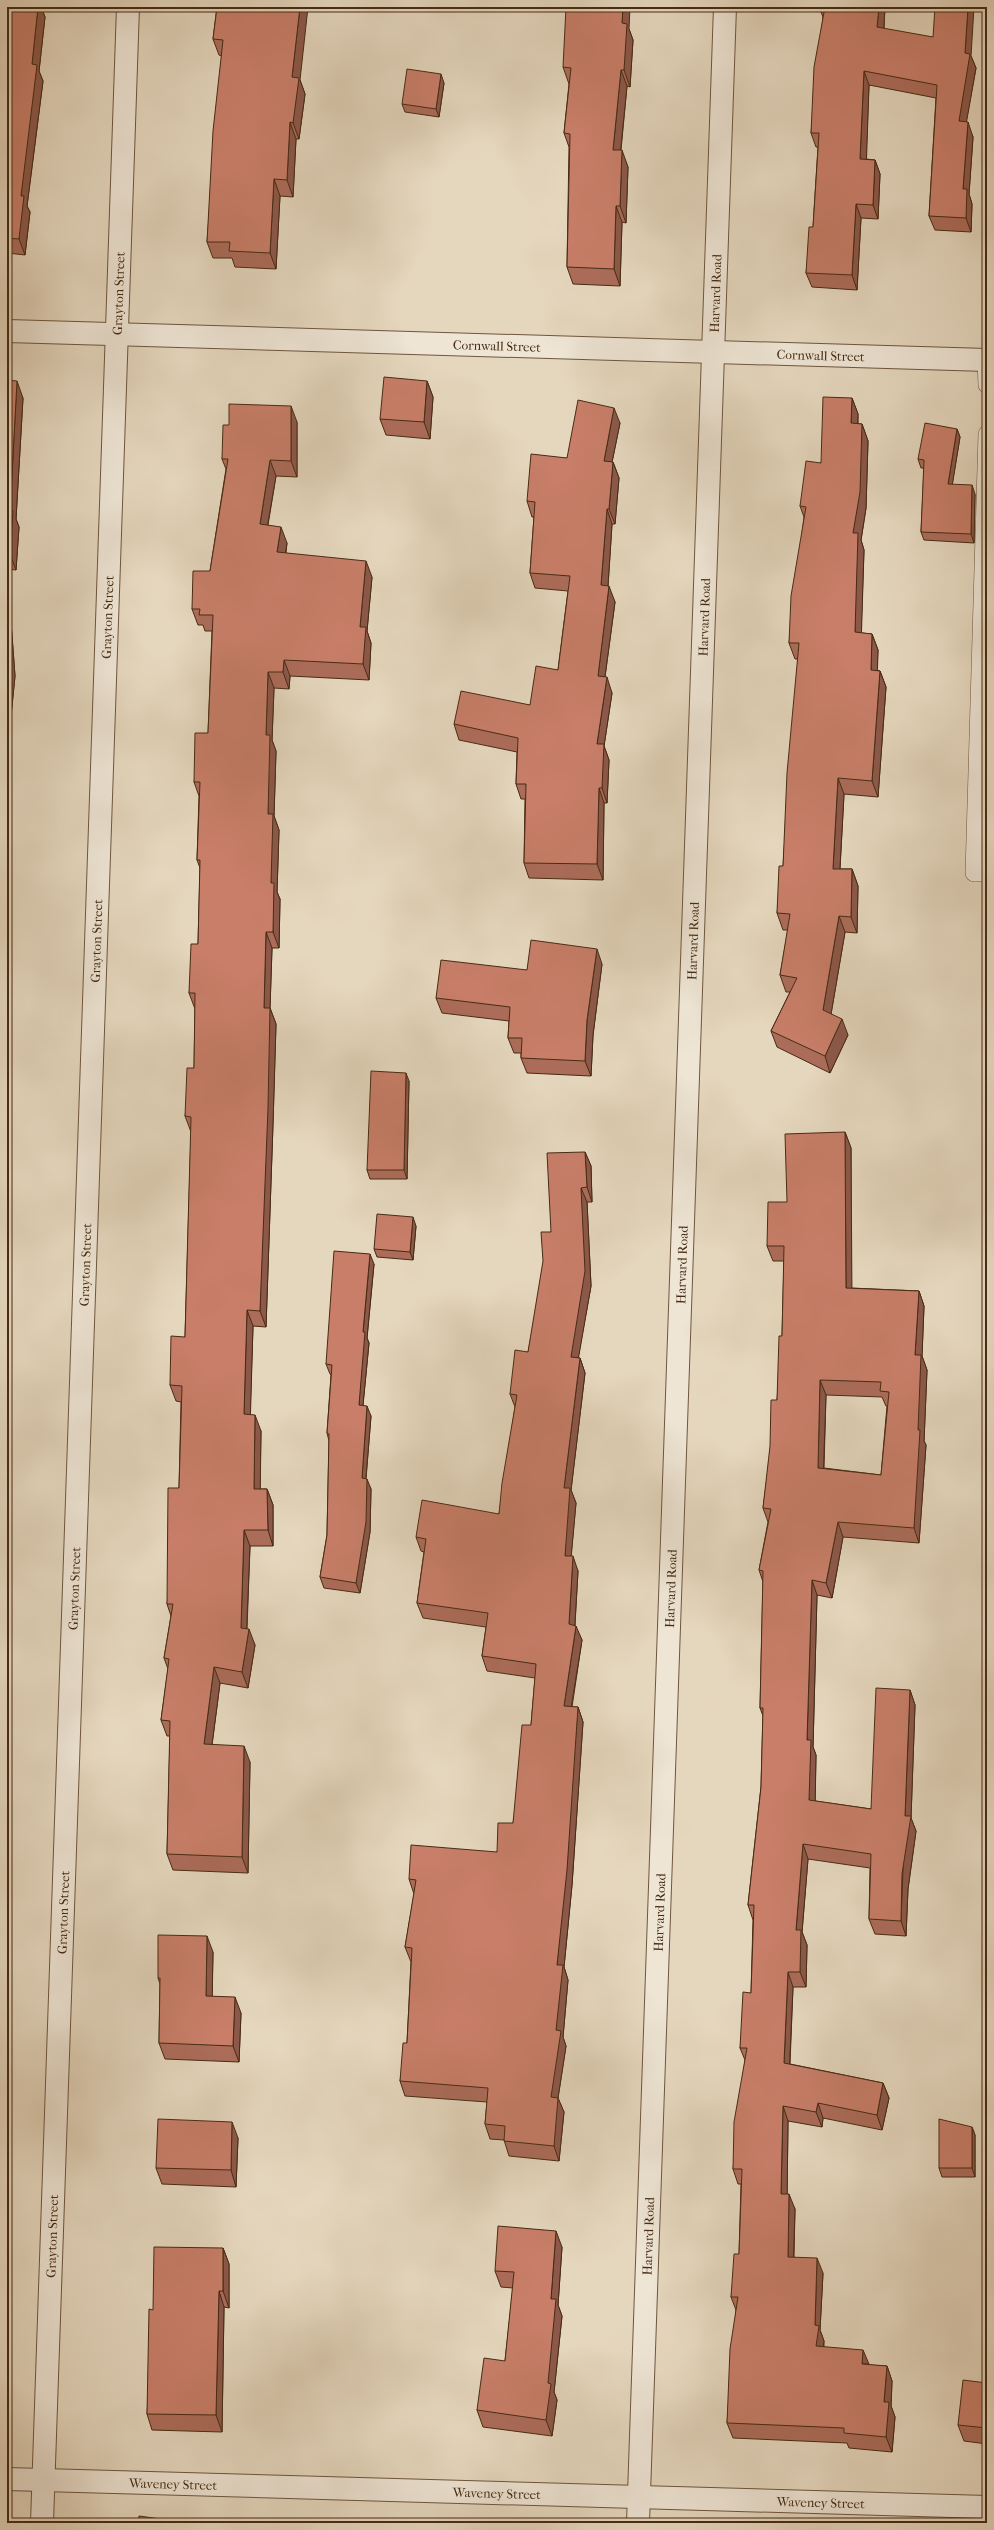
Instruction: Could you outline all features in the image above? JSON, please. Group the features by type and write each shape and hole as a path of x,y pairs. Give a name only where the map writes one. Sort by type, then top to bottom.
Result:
{"street":[{"name":"Grayton Street","path":"42,2523 128,7"},
{"name":"Harvard Road","path":"638,2523 725,7"},
{"name":"Cornwall Street","path":"7,331 987,360"},
{"name":"Waveney Street","path":"7,2479 987,2507"}],"lane":[{"path":"987,360 987,385"},
{"path":"987,434 982,772 974,873 987,873"}],"building":[{"path":"7,7 38,7 32,64 37,65 21,196 24,196 19,239 7,238"},
{"path":"217,7 300,7 292,77 299,78 293,123 290,122 287,180 274,179 270,253 229,251 230,242 207,242 213,131 223,40 213,39"},
{"path":"566,7 623,7 622,23 627,24 624,70 621,70 613,150 622,150 620,206 616,206 614,269 567,267 570,134 564,133 571,68 563,67"},
{"path":"825,7 879,7 877,27 933,37 935,7 968,7 965,53 970,54 959,121 968,122 963,189 967,189 966,218 929,216 937,85 864,71 860,159 875,160 873,205 856,204 852,275 806,273 809,227 813,227 819,133 811,133 814,67"},
{"path":"407,69 441,74 436,109 402,104"},
{"path":"384,377 427,381 424,422 380,419"},
{"path":"7,380 17,381 10,511 13,511 10,554 7,554"},
{"path":"823,397 852,398 851,423 862,424 860,492 853,533 858,533 855,632 872,634 871,670 880,671 872,781 838,778 833,869 852,869 851,917 839,916 823,1010 842,1019 825,1056 771,1031 797,978 780,975 790,914 777,913 779,866 783,866 787,773 799,643 789,643 791,596 806,507 800,506 806,461 821,463"},
{"path":"578,400 614,408 604,461 613,462 609,509 607,509 601,585 609,586 598,676 607,677 597,744 604,744 602,788 599,788 597,864 524,863 526,784 516,784 518,738 454,724 461,691 530,705 536,666 558,670 570,576 530,573 535,502 527,501 531,454 567,458"},
{"path":"229,404 291,406 291,461 270,460 260,524 281,527 277,552 366,561 360,627 366,627 363,664 284,660 283,672 268,672 266,735 270,735 268,814 273,814 271,883 274,883 273,932 266,932 264,1008 270,1008 268,1108 260,1311 247,1310 244,1414 255,1415 254,1489 267,1489 268,1530 244,1530 241,1628 249,1629 242,1672 214,1667 204,1744 244,1746 242,1857 167,1854 170,1721 161,1720 169,1659 164,1658 173,1604 167,1604 168,1488 179,1488 182,1386 170,1385 171,1336 185,1337 191,1117 185,1116 187,1068 194,1068 195,993 189,993 191,944 198,944 200,860 197,860 200,782 194,782 195,733 208,733 213,615 199,615 200,609 192,609 193,571 210,571 228,459 222,459 223,425 229,425"},
{"path":"925,423 957,429 948,484 972,485 971,534 921,532 924,460 918,459"},
{"path":"985,465 987,466 987,514 983,514"},
{"path":"7,629 9,660 7,680"},
{"path":"531,940 597,949 587,1020 585,1061 521,1058 522,1038 508,1038 510,1007 436,998 441,960 527,970"},
{"path":"371,1071 406,1073 404,1170 367,1170"},
{"path":"845,1132 846,1288 919,1291 915,1355 921,1355 918,1430 920,1430 914,1528 838,1522 826,1583 812,1580 807,1740 811,1740 809,1800 871,1809 876,1688 910,1690 905,1816 911,1816 902,1874 901,1921 869,1919 871,1854 803,1844 796,1930 801,1930 800,1972 788,1972 784,2063 883,2083 877,2115 818,2103 816,2112 783,2106 781,2194 789,2194 788,2257 817,2258 815,2325 819,2326 816,2346 863,2350 862,2364 887,2366 884,2402 889,2402 886,2437 844,2433 844,2428 727,2423 730,2349 738,2297 731,2297 734,2254 739,2254 742,2169 733,2169 734,2122 747,2048 740,2048 743,1992 751,1993 754,1905 748,1905 761,1787 763,1708 760,1708 763,1571 759,1570 771,1509 763,1508 770,1446 771,1400 777,1400 779,1336 782,1336 784,1246 767,1246 768,1202 787,1202 785,1134","holes":["820,1380 881,1382 880,1391 889,1392 881,1475 818,1468"]},
{"path":"585,1152 587,1187 581,1188 585,1271 571,1357 580,1358 564,1488 570,1488 565,1556 573,1556 569,1624 576,1626 564,1706 578,1707 567,1870 557,1965 563,1965 556,2030 561,2031 551,2097 558,2098 554,2146 504,2141 505,2126 485,2124 488,2088 400,2081 403,2043 407,2043 412,1948 405,1947 416,1880 409,1879 411,1845 497,1852 498,1823 513,1823 522,1725 531,1725 536,1664 482,1656 488,1613 417,1603 426,1539 416,1537 422,1500 499,1514 502,1483 517,1395 510,1394 515,1350 528,1352 543,1261 541,1232 551,1232 547,1153"},
{"path":"377,1214 413,1217 410,1252 374,1249"},
{"path":"334,1251 370,1254 363,1332 365,1332 359,1405 367,1406 362,1478 367,1479 366,1522 356,1583 320,1577 327,1535 329,1434 327,1433 332,1365 326,1364"},
{"path":"158,1935 207,1936 206,1996 235,1997 233,2046 159,2043 160,1978 158,1978"},
{"path":"158,2119 232,2122 231,2170 156,2168"},
{"path":"939,2119 972,2127 972,2168 939,2168"},
{"path":"498,2226 556,2231 551,2299 556,2299 548,2383 551,2384 546,2420 477,2410 484,2358 505,2361 514,2272 495,2271"},
{"path":"154,2247 223,2248 223,2291 219,2291 216,2415 147,2414 149,2309 153,2310"},
{"path":"963,2380 987,2383 987,2428 958,2425"},
{"path":"139,2516 190,2523 138,2523"},
{"path":"799,2520 836,2523 799,2523"}]}
